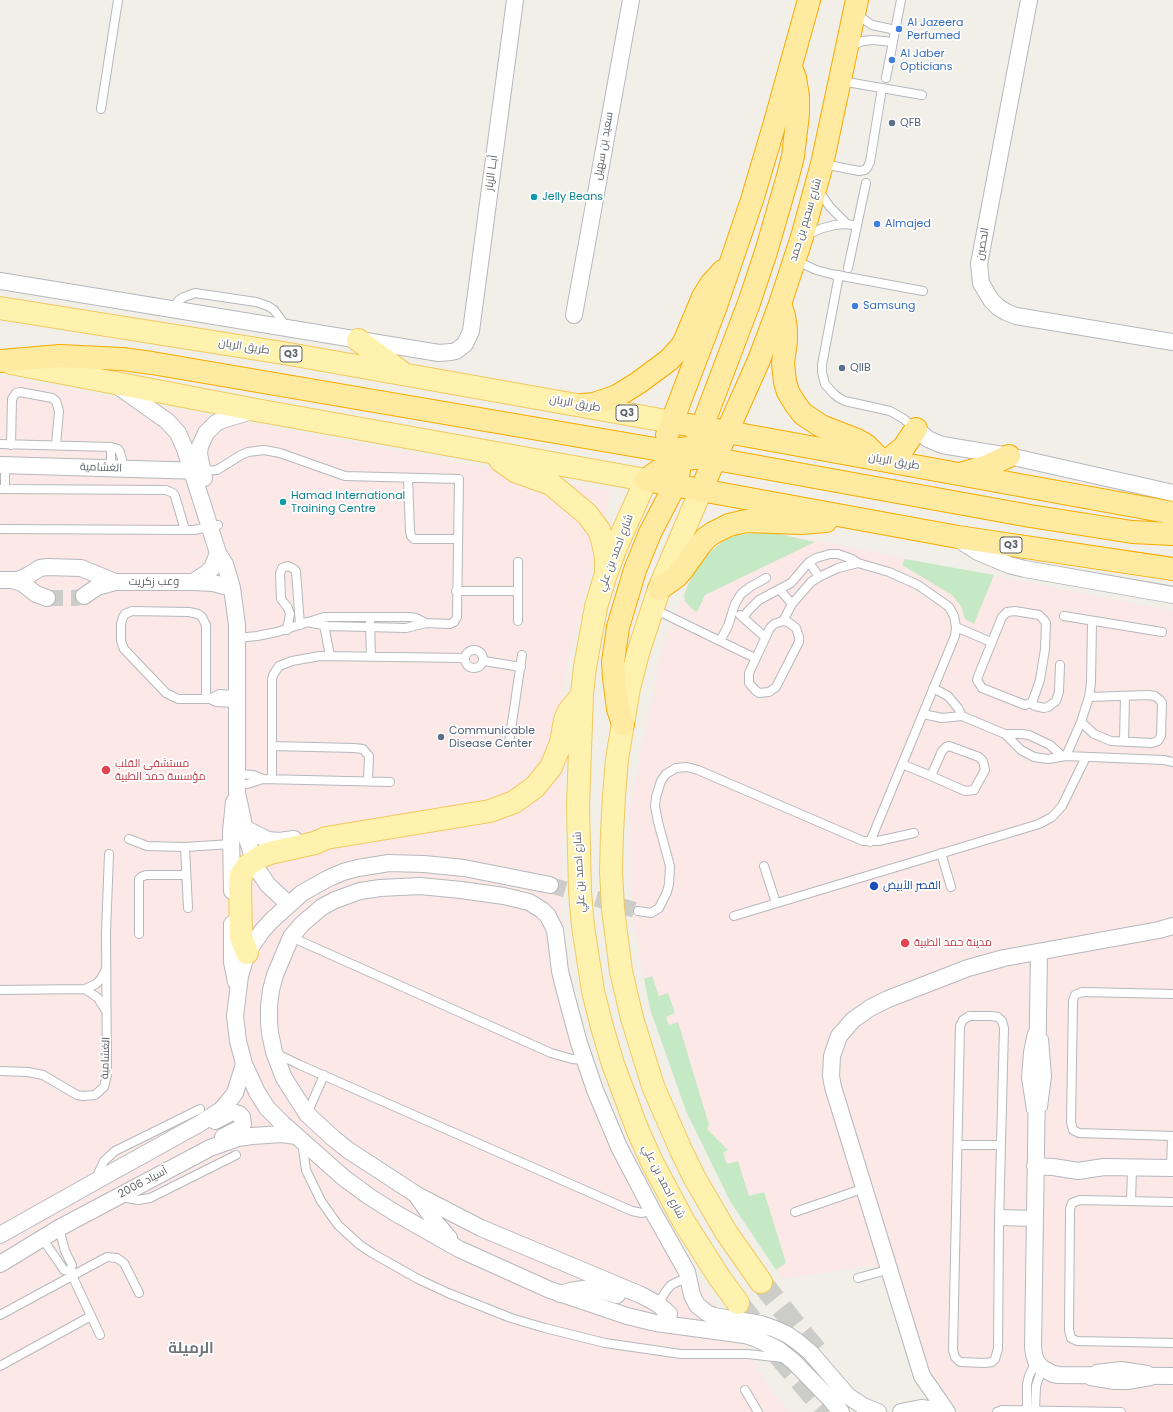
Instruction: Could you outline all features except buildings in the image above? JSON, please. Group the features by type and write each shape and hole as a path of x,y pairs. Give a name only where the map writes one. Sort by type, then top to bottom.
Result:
{"highway":[{"path":"672,422 701,349 731,263 754,192 809,0"},
{"name":"شارع سحيم بن حمد","path":"727,431 759,360 780,304 802,236 822,164 857,4"},
{"path":"622,724 618,709 614,678 614,654 618,627 635,570 650,533 675,485 690,450 752,296 773,230 794,149 798,114 798,96 795,78 791,67"},
{"path":"582,406 594,404 617,396 669,360 681,347 685,340 703,297 720,273 731,263"},
{"path":"780,304 786,329 783,372 788,392 796,406 803,414 821,426 848,435 866,445 883,460 904,447 916,429"},
{"path":"0,361 60,356 91,357 152,363 690,450 1030,516 1132,532 1173,534"},
{"name":"شارع احمد بن علي","path":"672,422 690,450 701,490"},
{"name":"طريق الريان","path":"672,422 690,450"},
{"path":"690,450 727,431"},
{"name":"طريق الريان","path":"727,431 1173,513"},
{"name":"شارع احمد بن علي","path":"646,480 690,450"},
{"path":"959,474 985,466 1009,456"},
{"name":"Q3","path":"646,480 958,537 1173,569"},
{"path":"655,598 683,570 706,538 729,524 746,521 813,523 850,517"}],"main road":[{"name":"طريق الريان","path":"0,308 171,334 672,422"},
{"path":"358,340 404,374"},
{"name":"Q3","path":"0,361 256,410 646,480"},
{"path":"494,453 501,461 517,472 551,484 588,514 599,530 605,548 605,577"},
{"name":"شارع احمد بن علي","path":"646,480 616,547 605,577 596,607 590,636 582,694 578,806 580,892 588,958 594,991 602,1027 625,1099 652,1162 684,1222 701,1250 738,1303"},
{"name":"شارع احمد بن علي","path":"701,490 655,598 636,660 622,724 614,796 612,833 611,871 613,909 621,971 632,1018 653,1086 694,1177 726,1232 761,1282"},
{"path":"247,953 241,937 240,880 243,870 254,860 270,852 315,843 326,838 490,811 514,802 535,787 551,767 561,743 565,720 569,710 582,694"}],"street":[{"name":"أبــا الزبار","path":"358,340 445,353 456,351 465,344 470,335 515,0"},
{"name":"سعيد بن سهيل","path":"574,315 631,0"},
{"name":"الحصين","path":"1029,0 979,264 981,283 991,300 998,307 1016,316 1173,342"},
{"path":"0,281 358,340"},
{"path":"113,383 163,418 173,427 182,441 197,471 232,588 236,612 237,638 236,783 231,844 232,962 238,988"},
{"path":"197,471 202,439 210,428 222,420 256,410"},
{"path":"916,429 928,439 942,445 1009,456 1173,493"},
{"name":"الغشامية","path":"2,465 197,471"},
{"path":"958,537 978,552 1009,565 1173,595"},
{"name":"وعب زكريت","path":"193,582 207,574 222,558"},
{"name":"وعب زكريت","path":"6,580 24,578 36,569 47,567 81,568 115,582"},
{"name":"وعب زكريت","path":"6,580 22,583 36,594 47,598"},
{"name":"وعب زكريت","path":"84,596 97,587 115,582 213,583 232,588"},
{"path":"236,783 244,828 260,874 279,896 290,903"},
{"path":"244,828 262,838 273,841 312,837 326,838"},
{"path":"550,885 464,868 424,864 389,863 358,868 329,878 302,893 262,931 247,953 243,964 238,988 235,1016 236,1029 244,1064 257,1092 267,1108 283,1124 344,1178 370,1197 459,1249 560,1294 627,1316 656,1323 745,1335 768,1344 793,1361 841,1412"},
{"path":"664,1309 641,1295 554,1260 481,1228 417,1195 348,1150 307,1114 284,1078 274,1052 269,1022 271,990 278,964 291,938 302,924 322,907 347,895 360,891 380,888 420,886 461,890 504,896 529,902 542,910 552,923 555,930 560,971 572,1019 595,1090 610,1127 652,1210 684,1265 694,1300 701,1310 714,1316 761,1324 775,1329 786,1338 793,1361"},
{"path":"907,1411 916,1403 922,1390 922,1376 833,1086 831,1076 832,1056 839,1036 852,1020 870,1008 947,976 987,962 1168,929"},
{"path":"1039,952 1033,1347 1040,1364 1053,1374 1170,1376"},
{"path":"0,1235 96,1181 200,1117 221,1110 237,1088 244,1064"},
{"path":"200,1117 209,1124 232,1112 239,1114 242,1117 243,1124 241,1128 218,1139 210,1148"},
{"name":"آسياد 2006","path":"0,1264 59,1228 210,1148 238,1138 252,1136 282,1134 299,1139"},
{"path":"1035,1166 1053,1167 1078,1163 1091,1164 1104,1168 1172,1168"},
{"path":"417,1195 436,1223 459,1249"},
{"path":"560,1294 580,1289 600,1290 697,1320 757,1327 768,1330 778,1336 798,1342 811,1354 848,1396 863,1406 878,1412"},
{"path":"922,1376 947,1412"},
{"path":"907,1411 929,1409 940,1412"}],"lane":[{"path":"101,109 118,0"},
{"path":"886,78 901,0"},
{"path":"857,4 862,18 872,25 896,30"},
{"path":"848,47 868,40 893,42"},
{"path":"841,81 922,95"},
{"path":"822,164 859,171 867,168 870,162 882,88"},
{"path":"848,268 866,183"},
{"path":"816,188 830,207 847,224"},
{"path":"802,236 824,228 847,224 857,226"},
{"path":"794,260 816,270 923,291"},
{"path":"839,275 822,365 825,384 839,398 890,411 904,419 916,429"},
{"path":"11,444 12,399 16,393 20,392 52,398 56,402 59,411 56,446"},
{"path":"0,444 111,447 120,452 122,459 116,469"},
{"path":"197,471 217,470 244,454 256,450 264,450 280,453 345,476 459,479 456,590 457,617 454,622 447,624 426,623 406,628 303,623"},
{"path":"2,465 2,489 166,490 173,493 175,496 185,530"},
{"path":"408,478 411,536 414,539 458,539"},
{"path":"0,529 185,530 214,526"},
{"path":"743,618 759,600 780,590 796,578 810,562 816,558 830,554 845,556 858,563 899,576 932,594 949,607 954,616 956,626 955,636 870,842"},
{"path":"518,562 518,621"},
{"path":"810,562 819,577"},
{"path":"783,621 792,604 804,589 819,577 838,568 858,563"},
{"path":"287,630 290,614 280,595 280,574 282,568 288,566 294,568 296,571 298,604 303,623"},
{"path":"720,641 728,626 738,599 745,590 766,578"},
{"path":"456,590 518,591"},
{"path":"780,590 792,604"},
{"path":"655,598 720,641 756,658"},
{"path":"285,605 298,604"},
{"path":"733,610 765,637"},
{"path":"208,699 206,625 202,617 194,612 132,611 122,617 122,641 124,649 169,696 178,699 208,699 216,702 236,699"},
{"path":"1031,703 1038,688 1044,660 1046,637 1044,620 1039,615 1015,611 1007,612 1002,617 978,676 980,685 985,689 1022,705 1031,703 1034,706 1044,708 1053,704 1060,692 1060,665"},
{"path":"369,616 371,657"},
{"path":"1064,616 1162,632"},
{"path":"237,638 287,630 303,623 324,617 409,617 416,618 426,623"},
{"path":"783,621 788,622 796,628 799,637 798,642 776,687 769,692 759,692 749,683 749,673 770,628 774,624 783,621"},
{"path":"1064,756 1081,722 1089,697 1091,683 1092,621"},
{"path":"324,625 330,656"},
{"path":"956,626 991,642"},
{"path":"470,650 477,650 482,654 484,661 480,666 473,668 467,665 465,658 470,650"},
{"path":"509,743 522,655"},
{"path":"272,779 272,680 276,670 284,664 311,657 330,656 465,658"},
{"path":"484,661 521,667"},
{"path":"933,688 948,696 956,705 962,716"},
{"path":"1124,742 1125,696"},
{"path":"1081,722 1100,737 1111,741 1152,743 1158,741 1161,733 1162,707 1160,700 1155,696 1089,697"},
{"path":"923,714 942,718 962,716 1005,734 1021,734 1036,738 1050,745 1064,756"},
{"path":"1005,734 1015,745 1034,757 1048,759 1064,756 1164,760 1173,762"},
{"path":"272,746 364,749 369,756 368,781"},
{"path":"902,764 966,791 972,791 977,787 985,770 985,764 979,757 952,747 946,747 942,750 931,776"},
{"path":"734,916 1046,821 1058,812 1062,806 1086,757"},
{"path":"1164,760 1173,758"},
{"path":"638,911 647,913 655,911 659,908 667,892 670,866 655,806 661,781 666,774 676,768 687,767 698,770 852,837 870,842 882,841 914,833"},
{"path":"236,783 247,784 263,779 390,782"},
{"path":"129,840 148,846 185,847 231,844"},
{"path":"185,847 188,908"},
{"path":"941,853 951,887"},
{"name":"الغشامية","path":"0,1072 20,1071 36,1073 50,1078 77,1095 82,1096 95,1095 104,1087 106,1081 108,854"},
{"path":"764,866 776,903"},
{"path":"139,934 139,879 146,875 186,875"},
{"path":"291,938 551,1053 572,1059 585,1060"},
{"path":"0,990 85,989 96,984 101,979 106,968"},
{"path":"85,989 98,998 107,1012"},
{"path":"1172,1168 1172,1136 1083,1134 1073,1130 1071,1122 1074,995 1082,992 1173,994"},
{"path":"969,1016 992,1016 1000,1019 1003,1024 1001,1145 998,1352 995,1359 988,1363 964,1363 955,1357 953,1350 961,1023 966,1017 969,1016"},
{"path":"274,1052 632,1211 642,1213 652,1210"},
{"path":"307,1114 324,1075"},
{"path":"299,1139 306,1170 321,1201 338,1225 360,1245 372,1253 418,1279 448,1293 511,1318 605,1343 675,1354 748,1354 776,1356 793,1361"},
{"path":"958,1145 1001,1145"},
{"path":"118,1196 138,1200 150,1198 236,1155"},
{"path":"1131,1201 1132,1168"},
{"path":"795,1212 865,1188"},
{"path":"1173,1202 1080,1200 1074,1202 1071,1206 1069,1334 1074,1340 1081,1342 1173,1344"},
{"path":"999,1218 1035,1219"},
{"path":"59,1228 65,1250 72,1265 71,1273 100,1336"},
{"path":"42,1238 64,1270 71,1273"},
{"path":"0,1315 71,1273 112,1256 124,1263 139,1293"},
{"path":"858,1278 890,1270"},
{"path":"664,1309 668,1288 679,1281 689,1280"},
{"path":"0,1366 91,1316"},
{"path":"1031,1410 1040,1364"},
{"path":"745,1390 758,1412"},
{"path":"997,1412 1002,1410 1121,1412"}],"shaded area":[{"path":"0,376 611,491 564,678 562,919 580,1031 650,1206 767,1384 789,1412 0,1412"},
{"name":"مدينة حمد الطبية","path":"744,533 775,533 1173,611 1173,1412 961,1412 942,1397 931,1371 873,1265 782,1279 730,1201 686,1111 650,1009 631,907 630,806 663,645 692,575 713,548 733,536"}],"green space":[{"path":"756,532 775,533 815,542 705,595 697,612 692,609 685,601 684,595 692,575 705,556 723,541 733,536"},
{"path":"905,559 994,575 974,624 965,619 961,606 952,595 902,565"},
{"path":"652,976 659,996 668,993 675,1013 666,1017 669,1025 678,1022 709,1125 707,1129 728,1150 723,1153 727,1164 738,1161 749,1196 764,1192 786,1263 776,1270 730,1201 686,1111 650,1009 644,979"}],"tunnel":[{"path":"47,598 75,598 84,596"},
{"path":"550,885 638,911"},
{"path":"761,1282 823,1359"},
{"path":"738,1303 781,1358 827,1412"}],"place":[{"name":"Al Jazeera Perfumed","path":"899,29"},
{"name":"Al Jaber Opticians","path":"892,60"},
{"name":"QFB","path":"892,123"},
{"name":"Jelly Beans","path":"534,197"},
{"name":"Almajed","path":"877,224"},
{"name":"Samsung","path":"855,306"},
{"name":"QIIB","path":"842,368"},
{"name":"Hamad International Training Centre","path":"283,502"},
{"name":"Communicable Disease Center","path":"441,737"},
{"name":"مستشفى القلب مؤسسة حمد الطبية","path":"106,770"},
{"name":"القصر الأبيض","path":"874,886"},
{"name":"مدينة حمد الطبية","path":"905,943"}],"district":[{"name":"الرميلة","path":"191,1349"}]}
